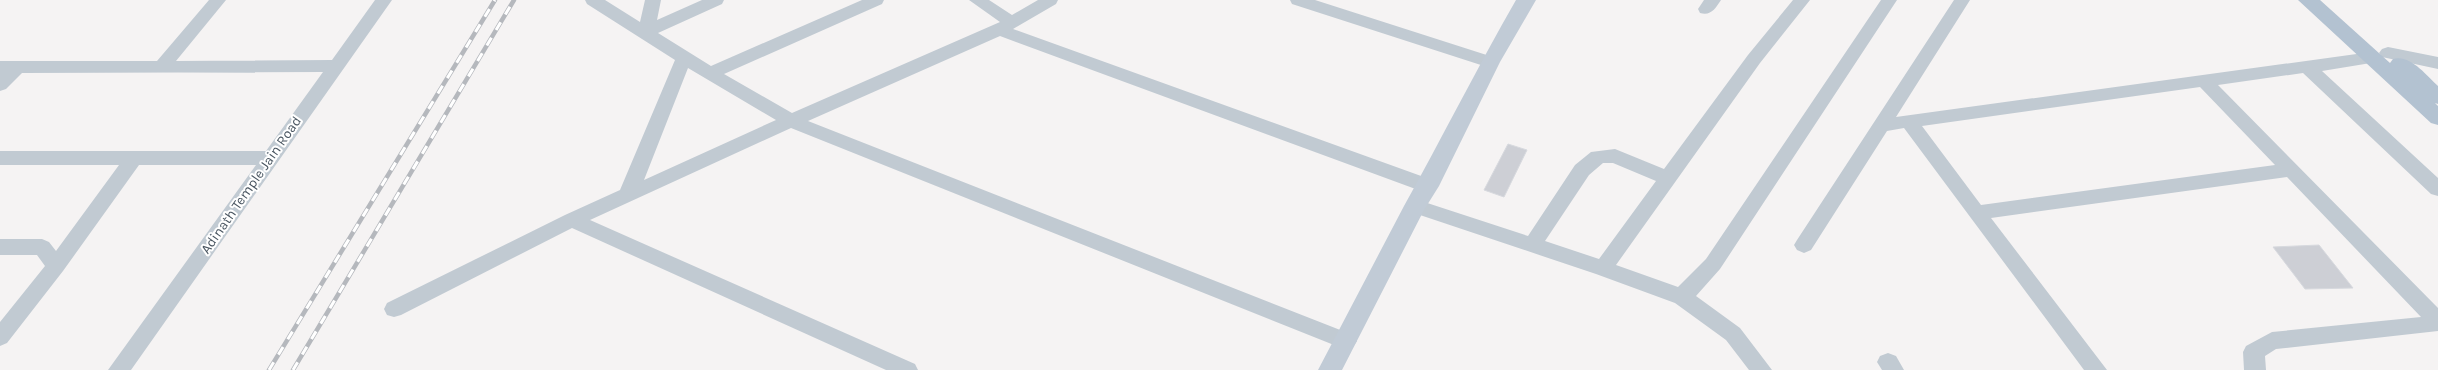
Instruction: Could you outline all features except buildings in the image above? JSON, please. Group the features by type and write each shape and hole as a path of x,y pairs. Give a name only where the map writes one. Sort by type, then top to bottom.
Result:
{"main road":[{"path":"2308,0 2438,97"},
{"path":"2330,0 2438,118"}],"street":[{"path":"162,66 218,0"},
{"name":"Adinath Temple Jain Road","path":"119,370 384,0"},
{"path":"593,0 594,3 646,32 684,58 791,121 1346,341"},
{"path":"646,32 654,0"},
{"path":"646,32 716,0"},
{"path":"710,73 876,0"},
{"path":"977,0 1006,26 1428,186"},
{"path":"394,309 572,220 628,194 1006,26 1050,0"},
{"path":"1298,0 1490,62"},
{"path":"1330,370 1415,206 1428,186 1490,62 1526,0"},
{"path":"1603,268 1754,59 1802,0"},
{"path":"1682,297 1713,264 1889,0"},
{"path":"1804,245 1962,0"},
{"path":"1881,125 2204,81 2380,55 2438,63"},
{"path":"628,194 684,58"},
{"path":"0,85 8,67 336,66"},
{"path":"2307,66 2438,188"},
{"path":"2204,81 2438,322"},
{"path":"1910,121 1976,213 2096,370"},
{"path":"1532,245 1582,170 1598,157 1615,156 1668,178"},
{"path":"0,158 270,158"},
{"path":"0,336 56,266 134,158"},
{"path":"1976,213 2291,170"},
{"path":"1415,206 1603,268 1682,297 1733,334 1761,370"},
{"path":"572,220 907,370"},
{"path":"0,247 42,247 56,266"},
{"path":"2255,370 2254,352 2272,341 2438,322"}],"railway":[{"path":"269,370 495,0"},
{"path":"293,370 514,0"}]}
